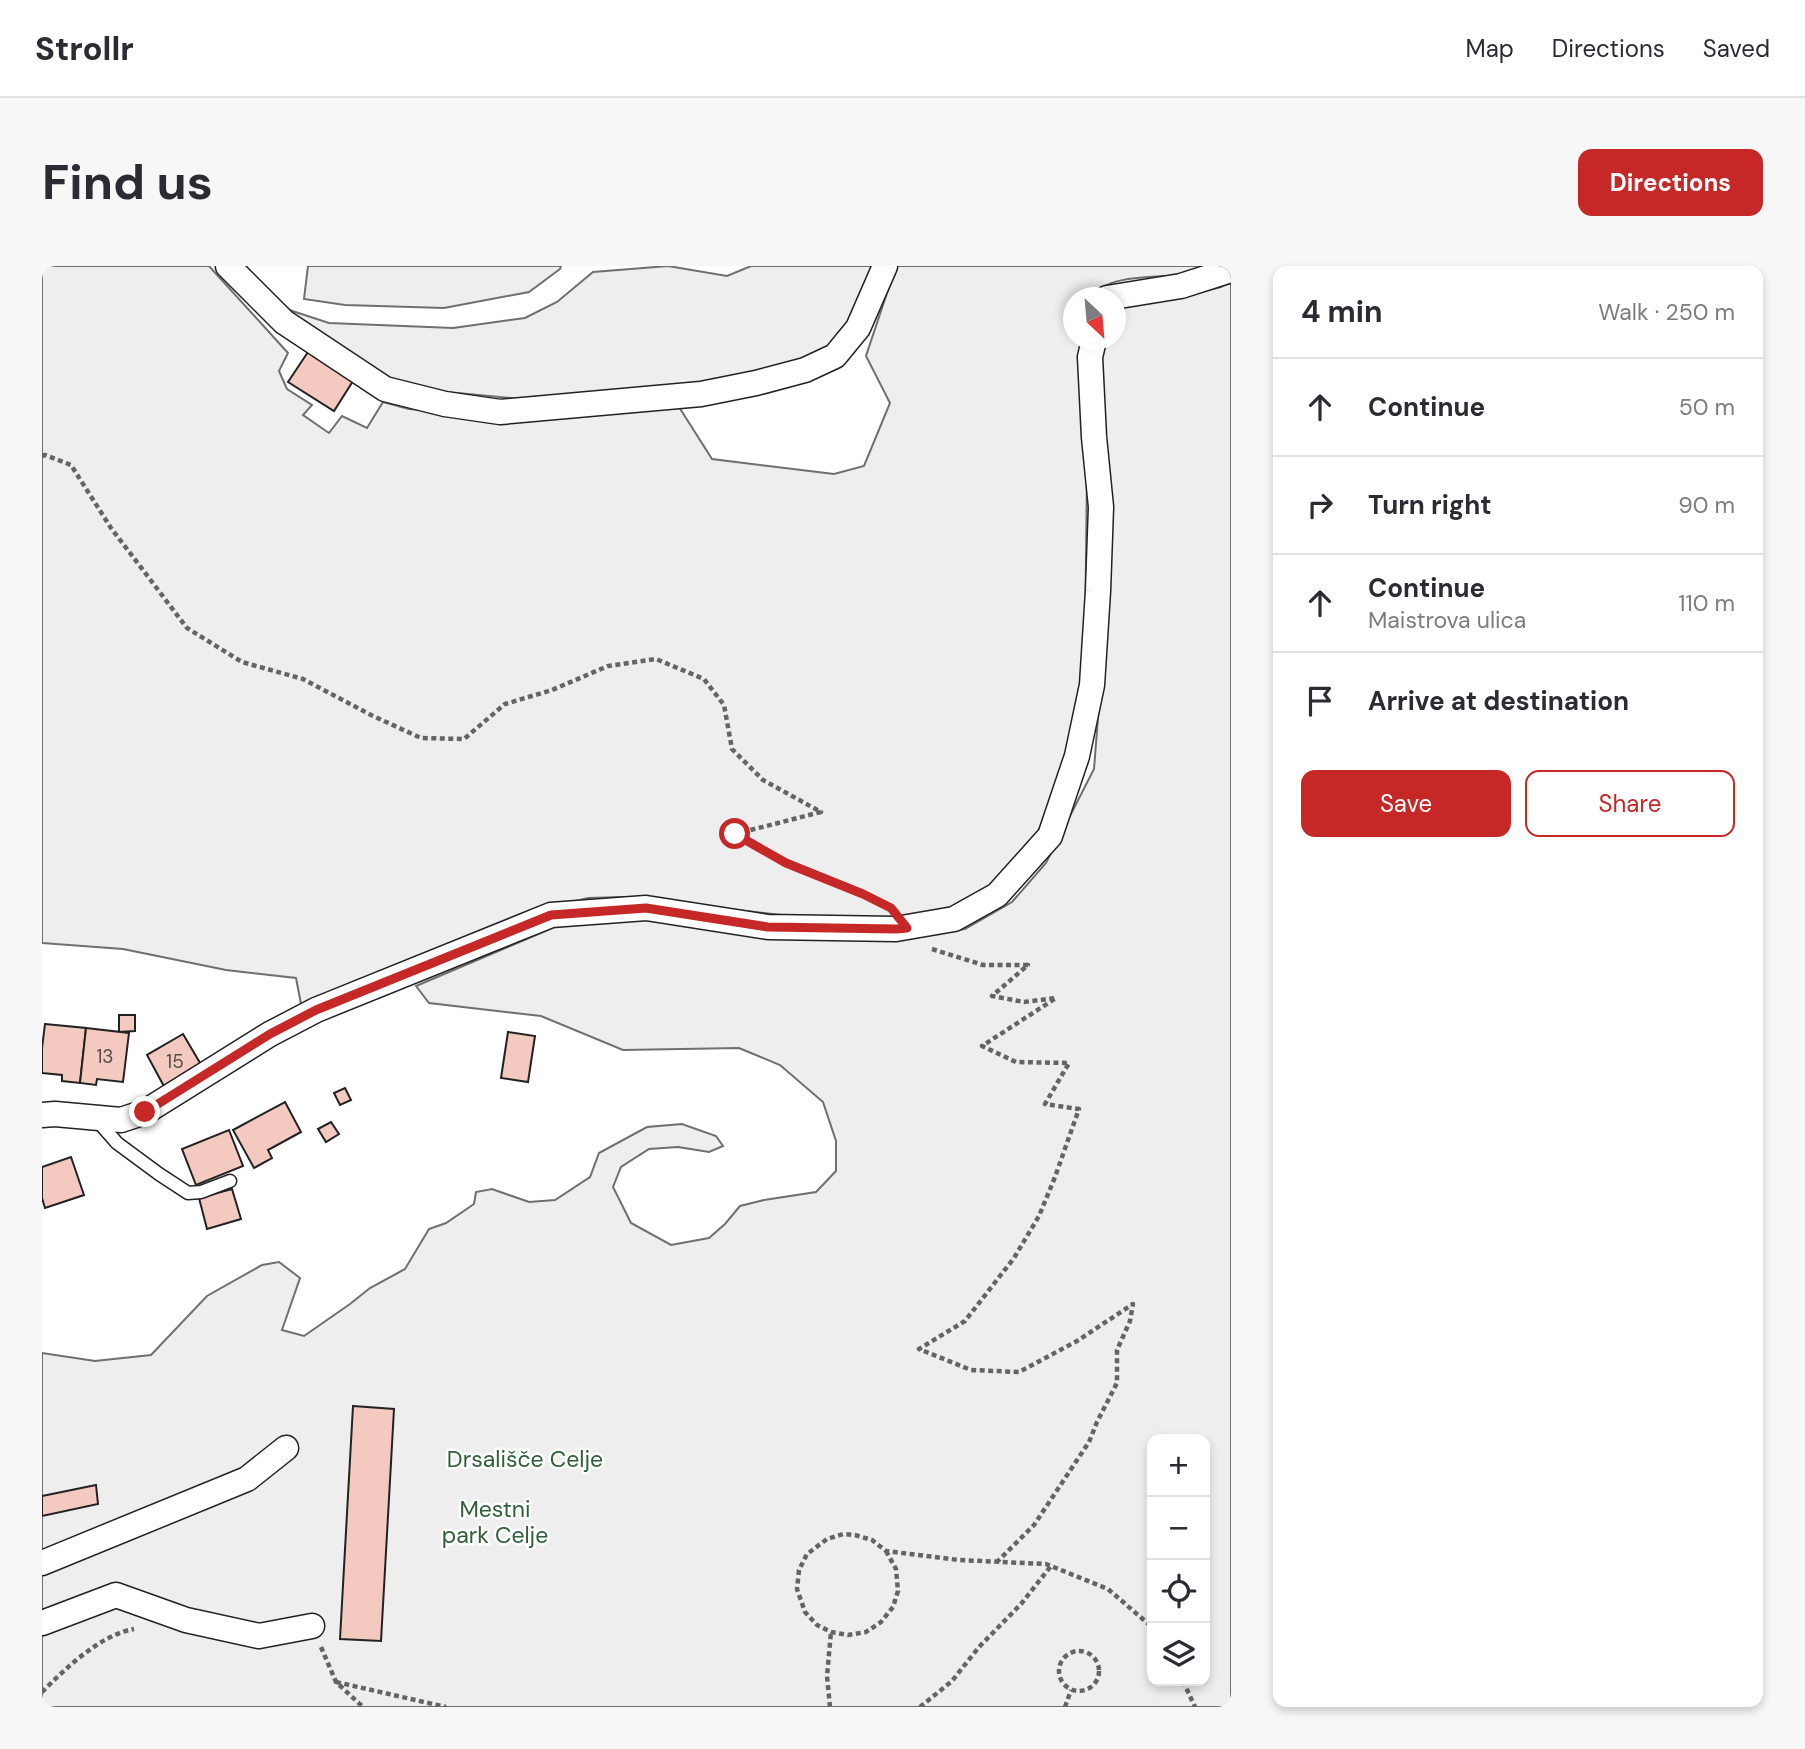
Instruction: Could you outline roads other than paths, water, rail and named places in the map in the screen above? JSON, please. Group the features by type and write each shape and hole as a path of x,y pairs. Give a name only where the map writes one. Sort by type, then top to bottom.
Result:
{"street":[{"path":"228,266 284,322 385,388 445,404 500,412 701,394 805,370 835,356 858,328 885,266"},
{"path":"1126,295 1181,286 1231,270"},
{"path":"42,1115 121,1119 145,1112 270,1034 316,1010 551,915 646,908 768,927 896,929 954,919 998,895 1050,836 1077,756 1092,685 1101,506 1094,438 1092,350"},
{"path":"42,1563 247,1479 286,1448"},
{"path":"42,1623 116,1595 186,1620 259,1636 312,1626"}],"lane":[{"path":"96,1119 117,1143 188,1193 201,1192 230,1181"}],"park label":[{"name":"Drsališče Celje","path":"525,1459"},
{"name":"Mestni park Celje","path":"495,1522"}]}
